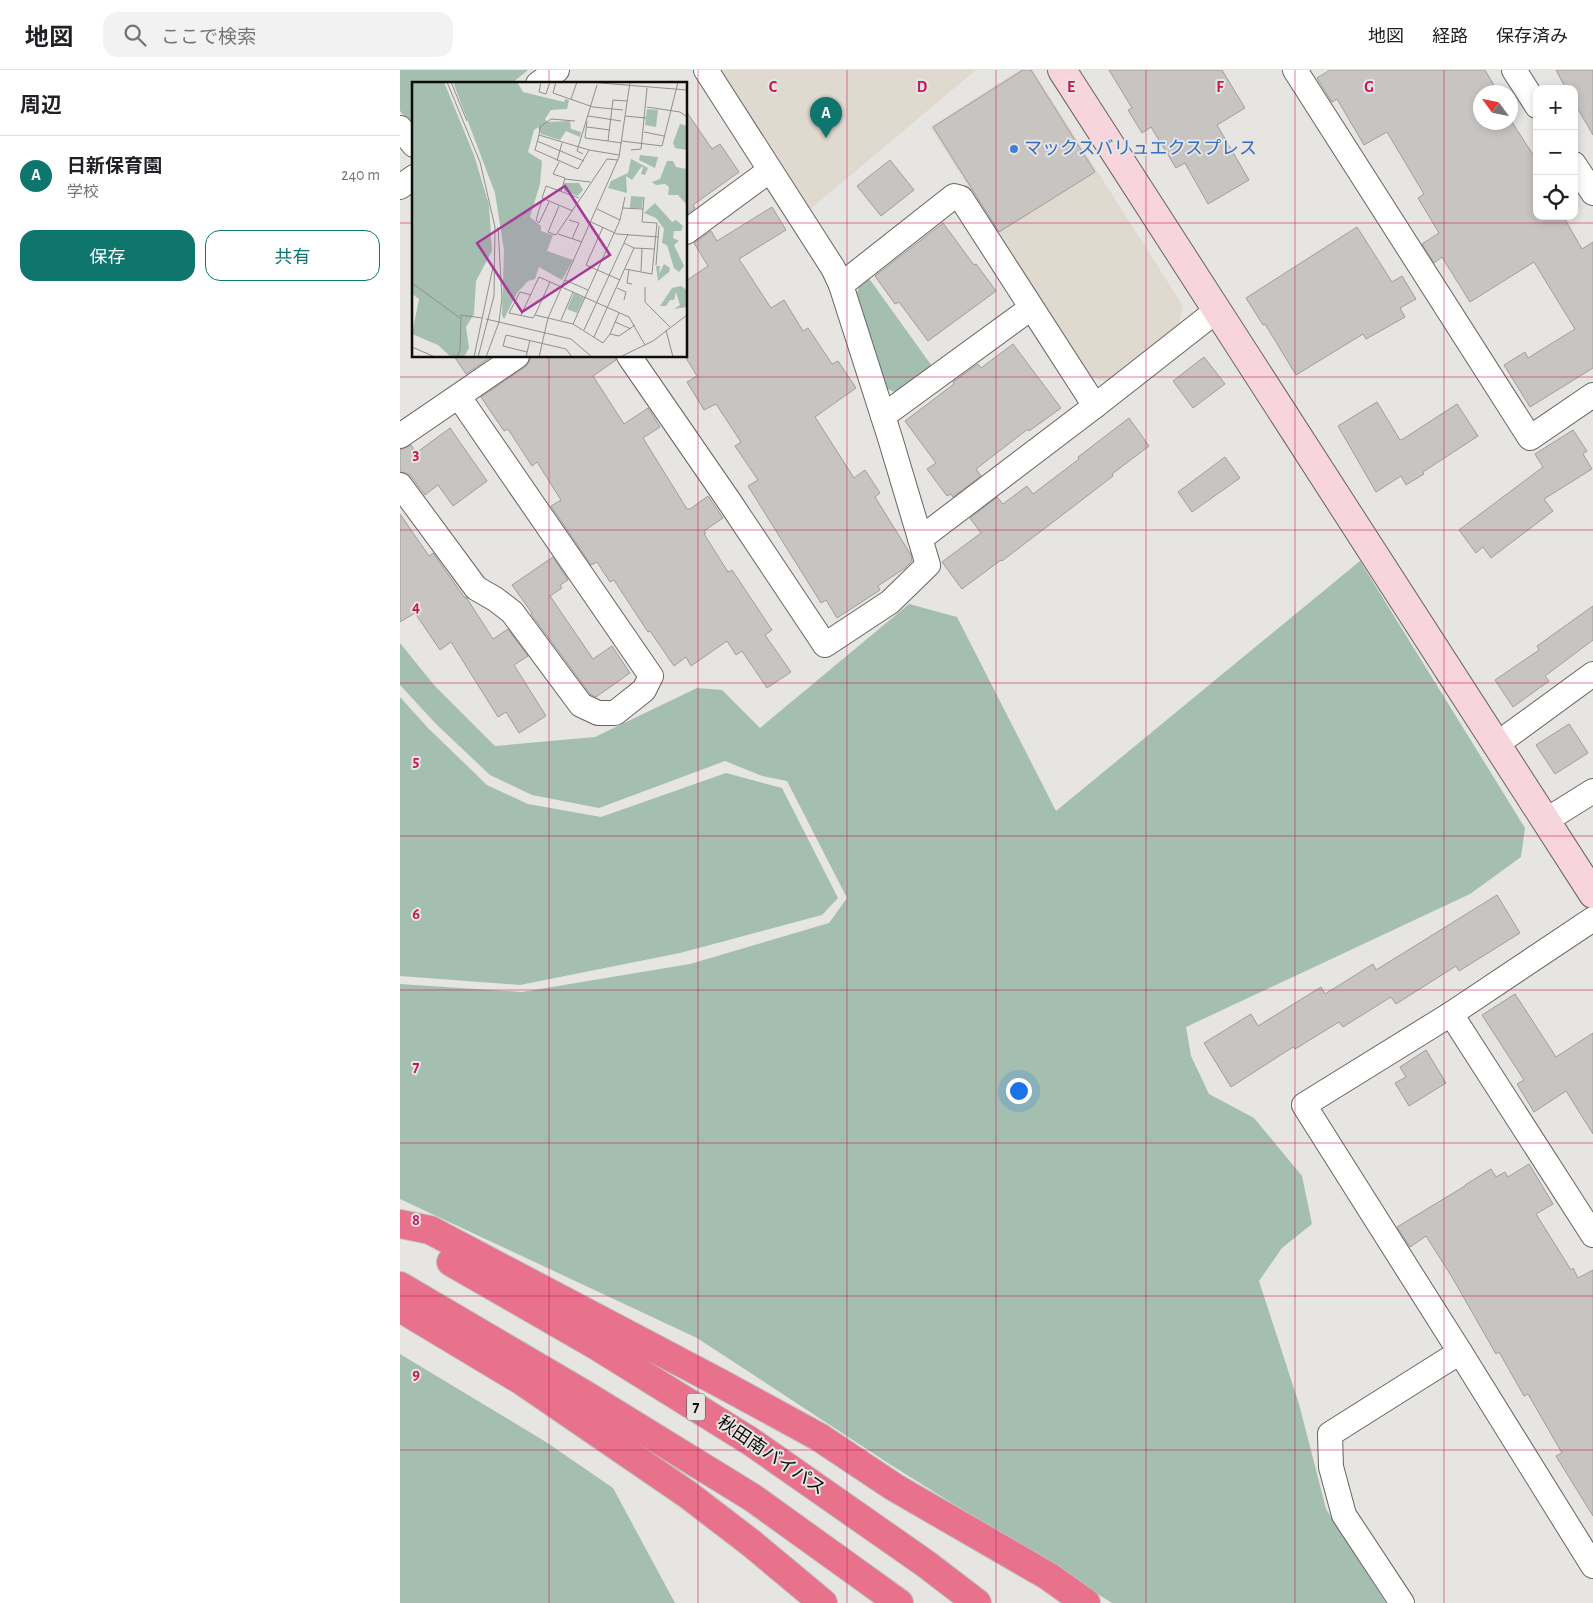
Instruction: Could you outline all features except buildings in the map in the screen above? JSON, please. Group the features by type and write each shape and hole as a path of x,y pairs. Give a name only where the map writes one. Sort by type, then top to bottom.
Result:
{"highway":[{"path":"400,1224 430,1230 811,1433 894,1488 1048,1576 1086,1603"},
{"name":"秋田南バイパス","path":"400,1234 597,1346 750,1440 926,1564 977,1603"},
{"path":"400,1286 584,1394 753,1498 899,1603"},
{"path":"400,1307 522,1380 687,1494 751,1542 823,1603"}],"street":[{"path":"541,82 557,70"},
{"path":"630,358 825,645 890,602 928,565 841,285 833,268 706,70"},
{"path":"1062,70 1593,894"},
{"path":"1295,70 1530,438 1593,395"},
{"path":"1514,70 1533,100"},
{"path":"400,128 412,143"},
{"path":"688,231 769,170"},
{"path":"1578,170 1593,193"},
{"path":"400,187 412,178"},
{"path":"841,285 954,196 961,198 1096,406"},
{"path":"882,416 1031,308"},
{"path":"920,539 1096,406 1216,311"},
{"path":"400,436 514,358"},
{"path":"400,485 476,588 512,612 581,706 598,713 615,713 644,690 651,676 459,397"},
{"path":"1497,744 1593,674"},
{"path":"1545,821 1593,791"},
{"path":"1593,919 1452,1014 1304,1105 1593,1566"},
{"path":"1452,1014 1593,1235"},
{"path":"1402,1603 1344,1515 1330,1467 1330,1434 1460,1352"}],"shaded area":[{"path":"713,70 976,70 808,211"},
{"path":"1019,70 1033,70 1183,306 1178,328 1111,382 1092,378 930,127"}],"green space":[{"path":"400,70 528,70 513,82 412,82 412,126 400,111"},
{"path":"868,277 934,369 900,394 882,387 856,296 860,284"},
{"path":"1360,561 1525,828 1521,857 1470,894 1186,1027 1191,1056 1209,1094 1254,1118 1302,1176 1312,1224 1282,1248 1259,1281 1299,1404 1326,1509 1386,1603 1112,1603 891,1465 697,1338 400,1199 400,984 522,992 690,964 829,923 847,898 787,781 762,776 725,761 599,808 532,795 490,775 436,724 400,685 400,643 434,685 495,746 595,737 697,688 722,690 760,728 909,604 957,617 1056,811"},
{"path":"400,697 428,728 487,785 528,804 601,817 726,773 782,788 838,898 822,915 680,953 520,985 400,976"},
{"path":"400,1354 546,1442 613,1488 675,1603 400,1603"}],"place":[{"name":"日新保育園","path":"826,138"},
{"name":"マックスバリュエクスプレス","path":"1014,149"}]}
